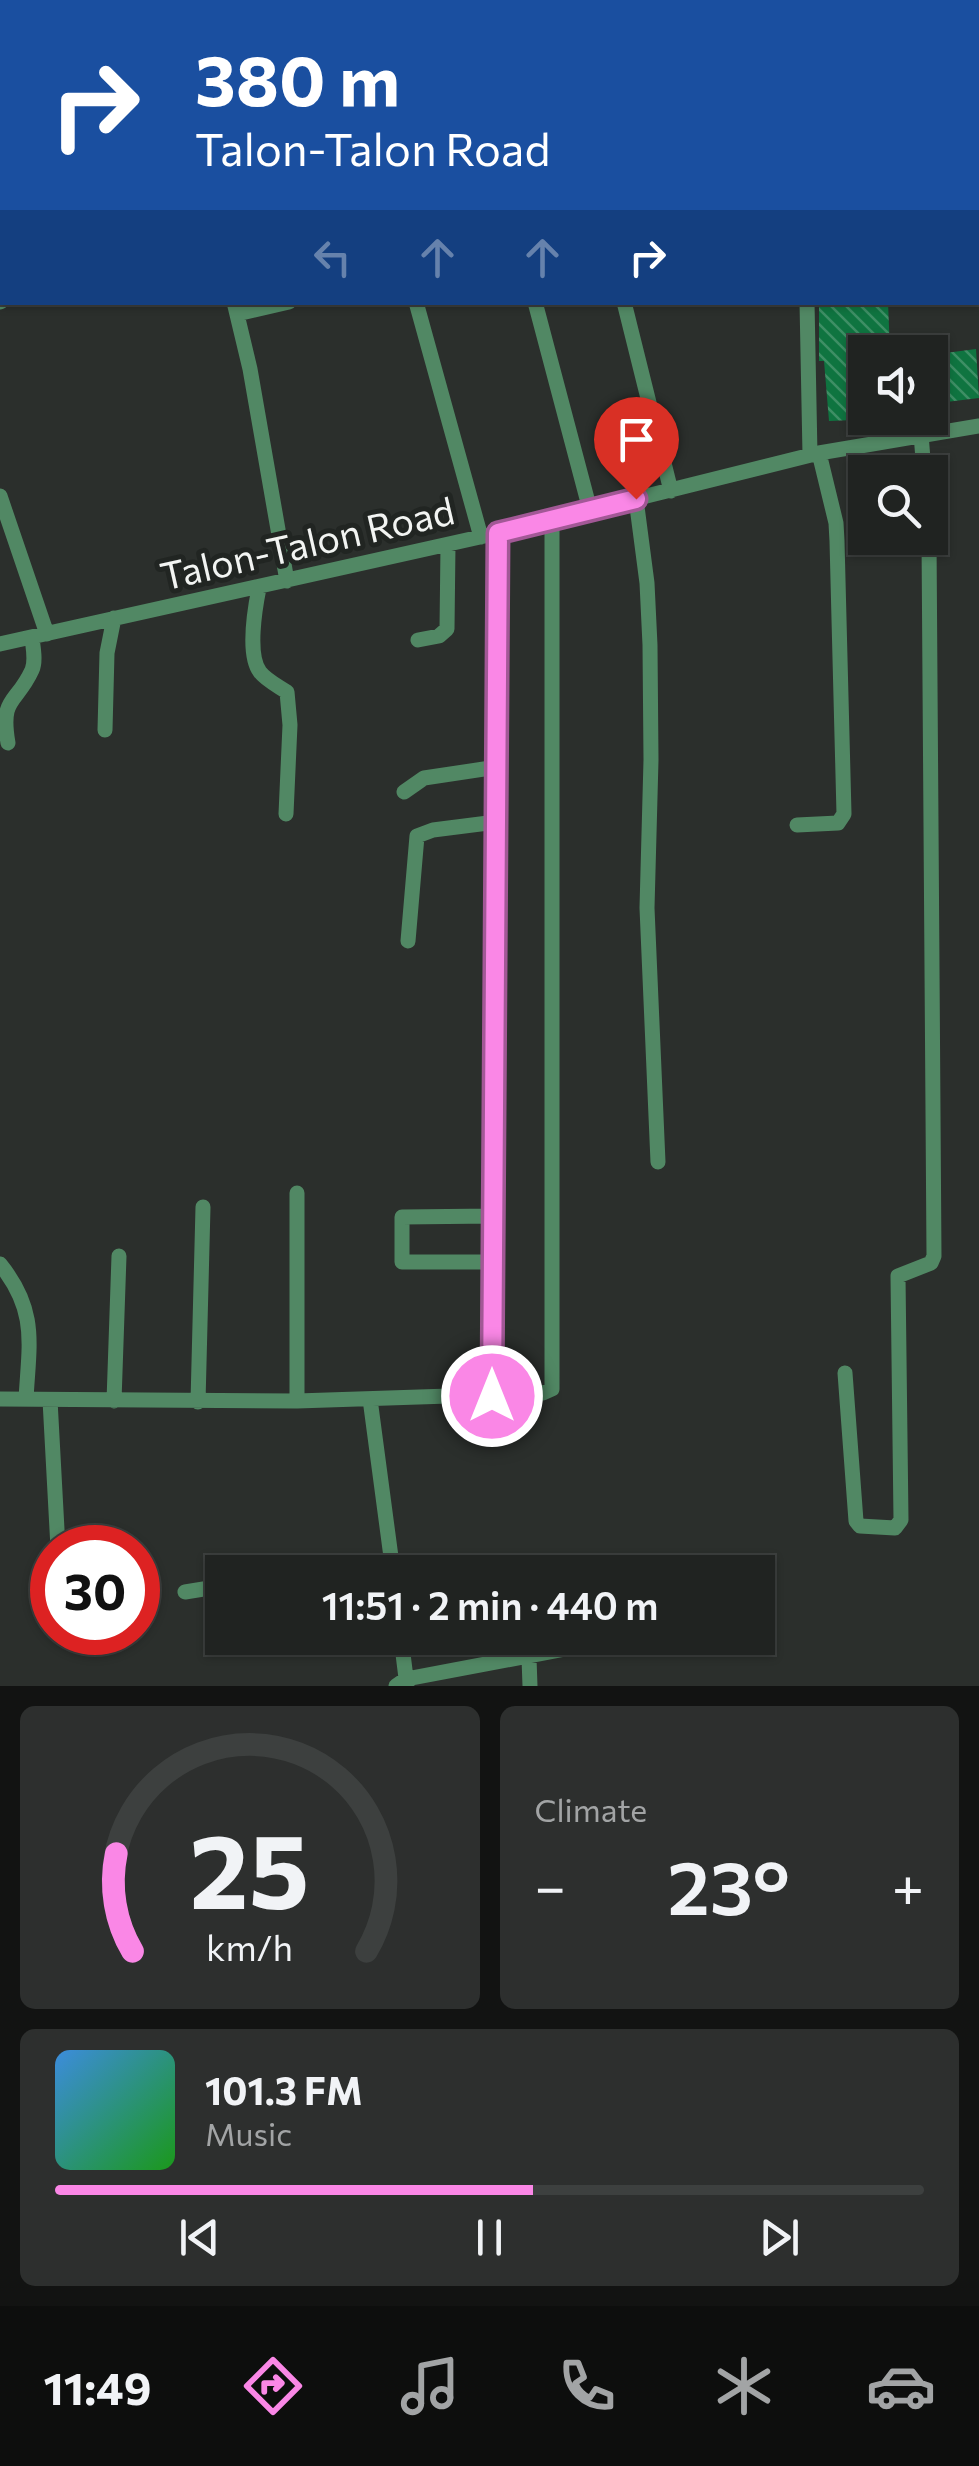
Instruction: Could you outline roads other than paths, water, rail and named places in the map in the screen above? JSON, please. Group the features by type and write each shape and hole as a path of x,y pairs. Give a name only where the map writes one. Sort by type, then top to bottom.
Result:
{"street":[{"path":"56,0 65,0"},
{"path":"262,305 235,308 250,369 287,581"},
{"path":"417,305 490,535 497,767 492,1396"},
{"path":"536,305 590,510"},
{"path":"625,305 670,490"},
{"path":"797,825 838,823 844,814 838,542 833,508 814,454 807,305"},
{"name":"Talon-Talon Road","path":"948,430 979,426"},
{"name":"Talon-Talon Road","path":"0,644 448,545 814,454 916,435"},
{"path":"0,496 40,636 34,666 6,708 8,742"},
{"path":"636,499 649,630 652,760 647,908 658,1162"},
{"path":"0,1399 297,1401 492,1396 544,1393 552,1389 552,520"},
{"path":"418,640 439,636 446,629 448,545"},
{"path":"846,1373 856,1521 860,1526 895,1528 900,1520 898,1276 931,1263 934,1256 929,555"},
{"path":"259,588 254,662 261,674 287,692 290,725 286,814"},
{"path":"106,730 107,653 114,618"},
{"path":"404,792 424,778 497,767"},
{"path":"408,942 418,836 432,830 496,822"},
{"path":"297,1193 297,1401"},
{"path":"198,1402 203,1207"},
{"path":"493,1262 402,1262 402,1218 494,1216"},
{"path":"114,1401 119,1256"},
{"path":"0,1264 20,1294 30,1320 26,1399"},
{"path":"370,1399 391,1555"},
{"path":"50,1400 57,1525"},
{"path":"185,1592 205,1589"},
{"path":"402,1655 403,1684 542,1655"},
{"path":"529,1658 530,1686"}]}
